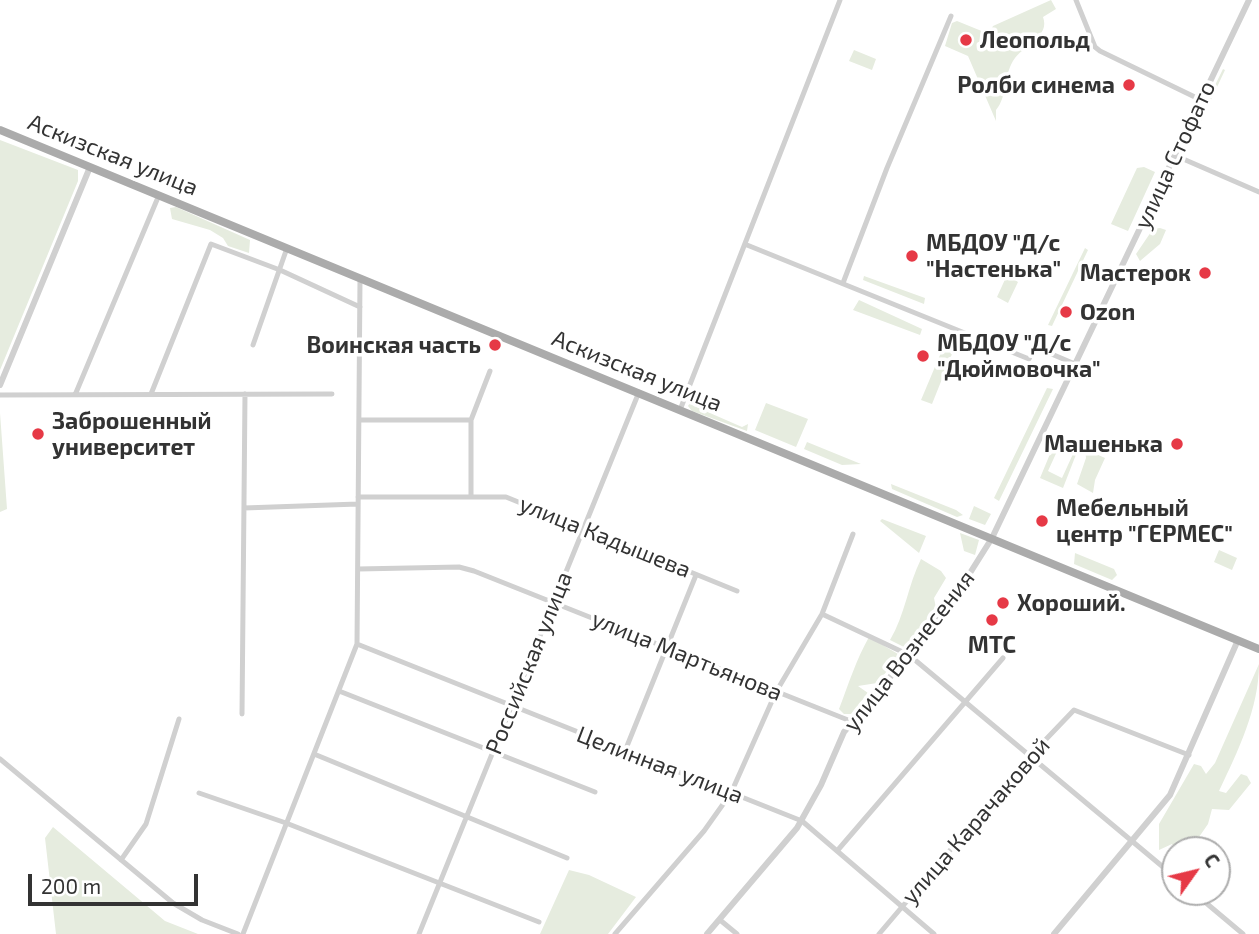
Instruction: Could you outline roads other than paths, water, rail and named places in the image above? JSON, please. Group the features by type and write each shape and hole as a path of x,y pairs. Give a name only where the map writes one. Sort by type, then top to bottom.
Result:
{"main road":[{"name":"Аскизская улица","path":"0,130 1259,649"}],"street":[{"path":"680,410 841,0"},
{"path":"1076,0 1095,47 1201,100"},
{"name":"улица Стофато","path":"992,538 1250,0"},
{"path":"843,283 951,16"},
{"path":"1174,155 1259,191"},
{"path":"0,385 90,167"},
{"path":"75,395 159,195"},
{"path":"150,394 211,244 280,270 360,307"},
{"path":"747,244 1029,359 1035,347 1075,364"},
{"path":"253,345 287,248"},
{"path":"0,759 173,903 202,920 241,934 357,644 360,279"},
{"path":"471,497 471,420 490,371"},
{"name":"Российская улица","path":"419,934 639,392"},
{"path":"242,714 245,394"},
{"path":"0,395 332,394"},
{"path":"359,420 471,420"},
{"name":"улица Кадышева","path":"244,508 358,501 506,497 737,591"},
{"path":"615,934 704,831 731,793 776,692 822,614 853,534"},
{"name":"улица Вознесения","path":"707,934 802,821 844,732 964,585 992,538"},
{"name":"улица Мартьянова","path":"358,569 459,567 853,722"},
{"path":"625,751 696,575"},
{"path":"822,614 909,655 1161,866"},
{"path":"1054,934 1170,795 1238,640"},
{"name":"Целинная улица","path":"357,644 802,821 934,934"},
{"path":"837,852 1003,658"},
{"path":"339,691 595,792"},
{"name":"улица Карачаковой","path":"879,934 1030,756 1074,710 1189,755"},
{"path":"121,860 146,824 179,719"},
{"path":"314,754 568,858"},
{"path":"199,793 286,823 538,922"},
{"path":"1210,906 1243,934"},
{"path":"720,920 737,934"}],"place":[{"name":"Леопольд","path":"966,40"},
{"name":"Ролби синема","path":"1129,85"},
{"name":"МБДОУ \"Д/с \"Настенька\"","path":"912,256"},
{"name":"Мастерок","path":"1205,273"},
{"name":"Ozon","path":"1066,312"},
{"name":"Воинская часть","path":"495,345"},
{"name":"МБДОУ \"Д/с \"Дюймовочка\"","path":"923,356"},
{"name":"Заброшенный университет","path":"38,434"},
{"name":"Машенька","path":"1177,444"},
{"name":"Мебельный центр \"ГЕРМЕС\"","path":"1042,521"},
{"name":"Хороший.","path":"1003,603"},
{"name":"МТС","path":"992,620"}]}
